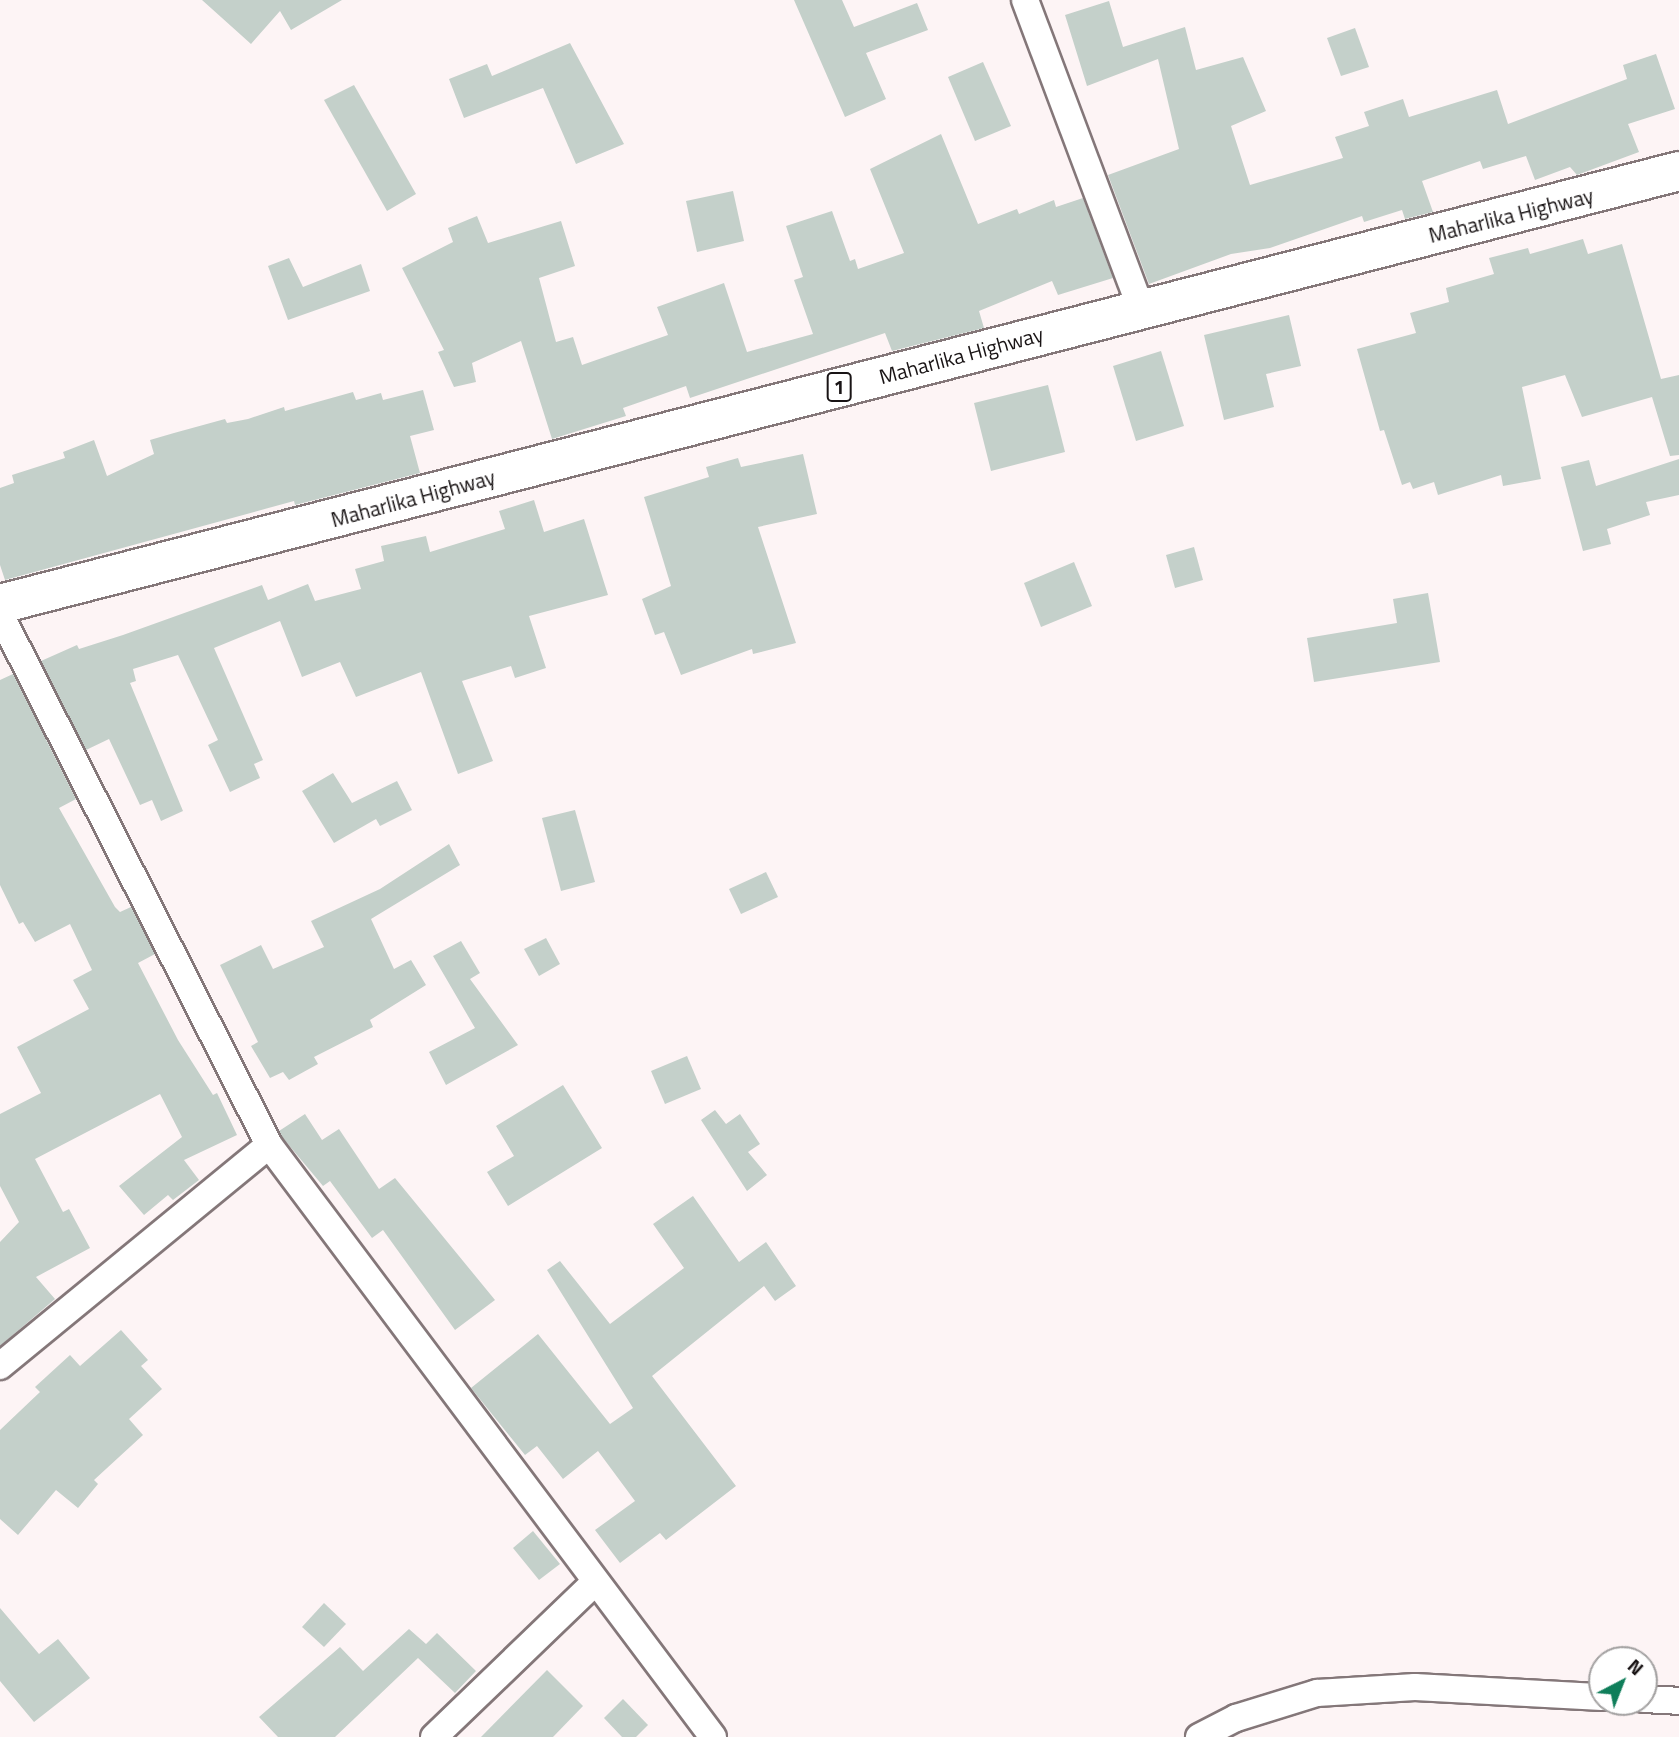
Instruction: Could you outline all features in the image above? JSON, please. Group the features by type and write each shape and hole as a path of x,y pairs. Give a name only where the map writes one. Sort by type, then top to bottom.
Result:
{"highway":[{"name":"Maharlika Highway","path":"0,604 1679,171"}],"street":[{"path":"1025,0 1141,308"},
{"path":"0,614 269,1146 594,1583 713,1737"},
{"path":"0,1366 269,1146"},
{"path":"434,1737 594,1583"},
{"path":"1199,1737 1236,1718 1317,1693 1415,1687 1588,1696"},
{"path":"1658,1700 1679,1701"}],"building":[{"path":"202,0 342,0 291,30 280,11 251,44"},
{"path":"794,0 842,0 854,27 917,3 928,30 866,53 886,99 845,117"},
{"path":"1109,1 1123,47 1185,27 1196,70 1243,57 1266,111 1231,126 1250,185 1343,158 1335,137 1369,126 1364,112 1403,99 1409,117 1497,90 1508,124 1627,79 1623,65 1656,54 1675,109 1628,124 1639,152 1577,175 1570,167 1535,180 1526,156 1483,169 1480,161 1422,181 1433,212 1405,219 1402,210 1364,222 1362,216 1270,248 1231,254 1149,284 1108,175 1179,149 1158,59 1087,86 1065,15"},
{"path":"1355,28 1369,67 1341,76 1327,38"},
{"path":"570,43 624,144 576,164 543,88 464,118 449,79 487,64 492,76"},
{"path":"983,62 1011,126 975,141 948,77"},
{"path":"354,85 416,194 387,211 324,100"},
{"path":"941,134 978,224 1017,209 1019,214 1054,200 1056,207 1083,198 1113,278 1058,295 1052,281 979,311 984,328 892,351 885,333 690,398 686,386 623,408 626,416 552,439 521,341 472,363 476,382 454,387 438,352 444,350 402,268 453,242 448,228 477,216 488,243 561,221 575,266 539,278 556,342 573,337 582,365 668,335 657,307 724,283 747,352 813,334 794,280 803,277 786,226 832,211 850,261 855,259 858,269 904,253 870,169"},
{"path":"733,191 744,241 697,252 686,201"},
{"path":"1583,239 1588,254 1622,244 1661,379 1679,375 1679,455 1670,456 1652,397 1582,417 1565,375 1522,387 1541,479 1503,486 1501,475 1438,495 1434,482 1413,489 1410,482 1402,485 1384,430 1380,431 1357,349 1416,333 1410,313 1449,302 1446,288 1494,274 1489,258 1528,248 1530,254"},
{"path":"289,258 303,287 361,264 370,291 288,320 268,266"},
{"path":"1289,315 1301,366 1266,374 1274,407 1224,420 1204,335"},
{"path":"1161,351 1184,426 1136,441 1113,366"},
{"path":"1048,385 1065,452 991,471 974,403"},
{"path":"423,390 434,430 410,436 420,473 295,505 294,501 5,580 0,565 0,488 14,483 12,475 65,458 63,452 94,440 107,476 154,454 150,440 225,419 227,423 248,419 284,407 285,411 353,392 356,400 381,393 383,400"},
{"path":"803,454 817,514 758,527 796,643 753,654 752,649 681,675 664,632 655,635 642,599 671,586 644,497 709,477 706,467 738,458 741,467"},
{"path":"1679,459 1679,495 1646,502 1650,515 1607,529 1611,544 1583,551 1561,467 1589,460 1596,486"},
{"path":"534,500 544,532 584,519 608,595 529,616 546,668 515,678 511,666 462,681 493,761 458,774 421,672 356,697 340,662 302,677 280,621 214,648 263,760 254,764 260,778 230,792 208,745 218,740 178,655 133,669 136,681 130,683 183,811 161,821 152,800 140,805 109,739 86,750 41,661 77,645 79,649 123,635 262,585 268,600 308,584 315,601 361,589 355,569 384,561 381,546 426,536 430,552 505,529 499,511"},
{"path":"1194,547 1203,580 1175,588 1166,555"},
{"path":"1074,562 1092,606 1041,627 1024,583"},
{"path":"1428,593 1440,662 1314,682 1307,638 1397,623 1393,599"},
{"path":"13,674 76,799 59,808 115,907 120,912 131,907 155,954 138,963 178,1040 213,1095 217,1093 237,1135 184,1160 199,1180 173,1200 168,1195 144,1215 119,1186 182,1137 160,1094 35,1159 63,1212 69,1209 90,1248 36,1277 55,1299 0,1346 0,1242 19,1222 0,1186 0,1114 41,1093 17,1047 89,1009 73,980 92,970 70,924 35,942 23,922 19,924 0,885 0,680"},
{"path":"333,773 352,803 397,781 412,810 380,826 376,819 334,843 302,791"},
{"path":"575,810 595,882 561,891 542,818"},
{"path":"449,844 460,865 371,919 394,969 411,960 426,985 370,1020 373,1027 314,1057 318,1064 289,1080 283,1072 270,1078 251,1046 258,1042 220,965 261,945 273,969 324,947 311,921 380,889"},
{"path":"766,872 778,897 741,914 729,889"},
{"path":"546,938 560,964 539,976 524,949"},
{"path":"461,941 480,973 470,979 518,1045 446,1085 429,1052 475,1028 433,956"},
{"path":"687,1056 701,1089 665,1104 651,1071"},
{"path":"563,1085 602,1148 508,1206 487,1172 514,1156 496,1126"},
{"path":"715,1110 726,1124 740,1114 760,1144 748,1152 767,1175 747,1191 701,1120"},
{"path":"305,1114 322,1140 339,1129 379,1189 395,1178 495,1300 455,1330 383,1230 372,1238 330,1181 323,1186 282,1137 279,1131"},
{"path":"693,1196 739,1262 766,1242 796,1286 775,1301 764,1286 652,1376 736,1486 666,1540 660,1533 620,1563 595,1530 635,1501 598,1451 563,1479 537,1446 525,1455 471,1388 538,1334 610,1424 633,1408 547,1270 560,1261 610,1324 684,1268 653,1224"},
{"path":"121,1330 148,1360 141,1366 162,1389 129,1419 143,1435 94,1480 98,1484 78,1508 56,1490 18,1535 0,1519 0,1430 40,1392 35,1387 70,1355 80,1366"},
{"path":"533,1531 560,1564 539,1580 513,1548"},
{"path":"324,1603 346,1624 324,1647 302,1627"},
{"path":"0,1608 39,1654 58,1639 90,1678 34,1722 0,1681"},
{"path":"409,1629 426,1644 437,1633 476,1671 455,1693 418,1658 335,1737 278,1737 259,1717 340,1647 363,1671"},
{"path":"547,1670 583,1706 553,1737 481,1737"},
{"path":"623,1699 648,1725 636,1737 622,1737 604,1718"}]}
